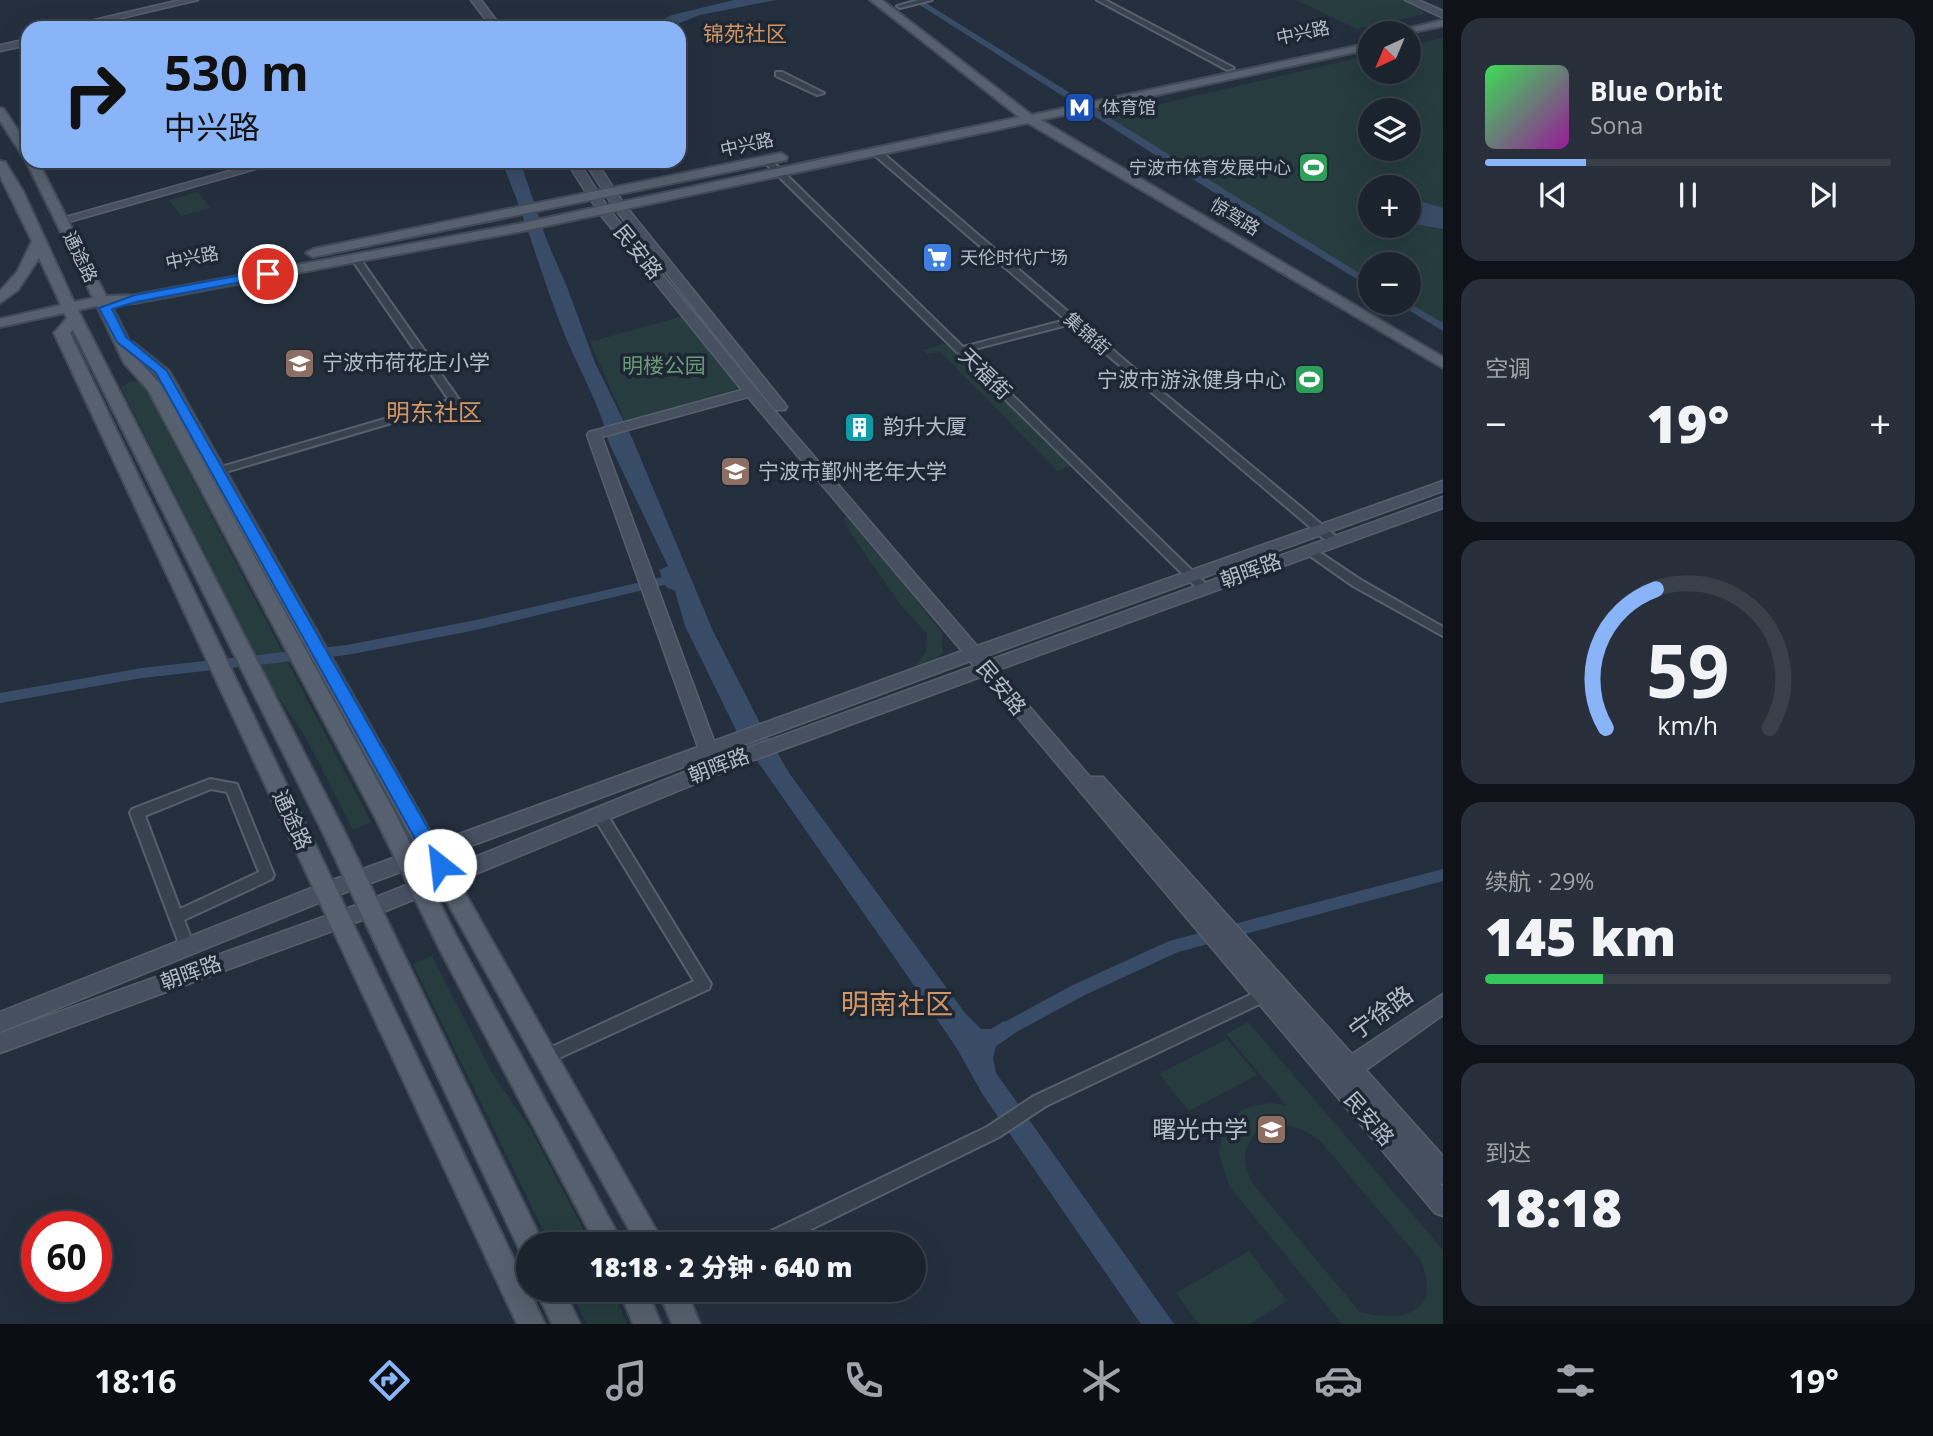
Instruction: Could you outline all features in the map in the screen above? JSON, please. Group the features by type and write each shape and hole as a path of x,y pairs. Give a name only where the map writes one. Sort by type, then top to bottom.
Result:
{"main road":[{"path":"114,21 193,0"},
{"path":"100,21 208,0"},
{"path":"464,0 478,21"},
{"path":"475,0 492,21"},
{"name":"惊驾路","path":"875,0 1027,112 1443,363"},
{"path":"1410,0 1443,15"},
{"path":"1437,0 1443,3"},
{"name":"惊驾路","path":"899,4 1027,112 1443,350"},
{"path":"1421,28 1443,23"},
{"path":"1421,35 1443,30"},
{"path":"0,43 21,40"},
{"path":"0,48 21,41"},
{"name":"中兴路","path":"133,294 552,204 607,201 778,172 875,151 1027,112 1054,102 1358,41"},
{"name":"中兴路","path":"0,332 100,299 355,258 518,228 559,219 607,201 766,160 1027,112 1067,110 1358,49"},
{"path":"0,112 21,144"},
{"name":"通途路","path":"36,168 132,363 155,388 310,635 322,677 421,888 604,1232"},
{"path":"61,220 252,168"},
{"name":"民安路","path":"578,168 767,392 982,659"},
{"name":"民安路","path":"593,168 607,201 751,392 1244,961 1350,1068 1443,1173"},
{"name":"通途路","path":"2,169 16,191 70,308 234,641 336,837 524,1232"},
{"path":"0,299 16,285 35,253 39,240"},
{"name":"中兴路","path":"0,314 70,308"},
{"name":"中兴路","path":"0,323 70,308"},
{"name":"通途路","path":"70,308 62,333 531,1324"},
{"path":"720,755 655,603 594,435 751,392"},
{"name":"通途路","path":"209,473 281,625 322,677 433,853 644,1232"},
{"name":"朝晖路","path":"0,1043 447,878 600,814 776,726 1204,588 1310,550 1327,535 1443,486"},
{"name":"朝晖路","path":"0,1022 326,891 408,861 720,755 790,740 1191,575 1443,502"},
{"name":"民安路","path":"1244,961 1263,995 1443,1205"},
{"name":"宁徐路","path":"1350,1068 1443,1003"},
{"path":"555,1302 565,1324"},
{"path":"639,1302 647,1324"},
{"path":"678,1302 686,1324"}],"street":[{"path":"1100,0 1230,68"},
{"path":"899,4 926,1"},
{"path":"779,74 820,93"},
{"name":"集锦街","path":"875,151 1327,535"},
{"name":"天福街","path":"766,160 1204,588"},
{"path":"209,473 455,401 355,258"},
{"path":"961,350 1073,321"},
{"path":"1310,550 1357,583 1443,632"},
{"path":"176,917 267,875 232,788 210,784 137,813 176,917 187,946"},
{"path":"546,1057 704,984 600,814"},
{"path":"788,1232 993,1132 1040,1101 1263,995"}],"green space":[{"path":"1296,0 1402,0 1422,9 1424,14 1393,21 1358,21 1357,29"},
{"name":"宁波市体育发展中心","path":"1443,38 1443,329 1420,315 1421,252 1358,252 1358,276 1105,117 1358,58 1358,84 1421,84 1421,43"},
{"path":"198,192 210,208 181,216 169,200"},
{"name":"明楼公园","path":"683,316 742,390 625,421 590,342"},
{"path":"949,343 1075,465 1057,471 940,351 928,354 923,350"},
{"path":"131,381 139,382 144,387 371,822 353,830 304,734 274,691 121,387"},
{"path":"850,515 942,633 943,653 922,668 915,665 926,652 927,634 901,605 849,531 844,518"},
{"path":"432,956 492,1073 531,1130 585,1232 544,1232 413,964"},
{"path":"1248,1022 1443,1250 1443,1324 1342,1324 1229,1186 1219,1153 1222,1133 1240,1111 1272,1103 1287,1106 1226,1034","holes":["1269,1125 1303,1130 1321,1142 1420,1259 1427,1291 1416,1310 1392,1316 1360,1312 1257,1189 1247,1171 1245,1153 1252,1137 1259,1130"]},
{"path":"1227,1039 1257,1075 1189,1111 1159,1074"},
{"path":"1249,1251 1287,1301 1250,1324 1199,1324 1176,1293"},
{"path":"576,1302 617,1302 627,1324 586,1324"}],"water":[{"path":"734,0 776,0 700,15 685,21 660,21 672,15"},
{"path":"504,168 522,168 547,241 595,363 632,438 713,631 789,773 965,1013 981,1029 991,1029 1004,1021 1014,1034 996,1046 993,1058 996,1073 1174,1324 1141,1324 983,1095 956,1047 737,732 685,626 675,591 666,587 659,570 668,566 609,443 595,401 556,312"},
{"path":"1421,202 1443,208 1443,229 1421,225"}],"waterway":[{"path":"916,0 1358,277"},
{"path":"1421,315 1443,328"},
{"path":"0,698 142,673 347,650 476,625 680,577"},
{"path":"992,1037 1079,990 1175,946 1443,875"}],"place":[{"name":"体育馆","path":"1079,108"},
{"name":"宁波市体育发展中心","path":"1314,168"},
{"name":"天伦时代广场","path":"937,258"},
{"name":"宁波市荷花庄小学","path":"299,363"},
{"name":"宁波市游泳健身中心","path":"1309,380"},
{"name":"韵升大厦","path":"860,427"},
{"name":"宁波市鄞州老年大学","path":"735,472"},
{"name":"曙光中学","path":"1271,1130"}],"district":[{"name":"锦苑社区","path":"745,34"},
{"name":"明东社区","path":"434,413"},
{"name":"明南社区","path":"897,1004"}],"route":[{"path":"268,274 135,299 105,308 121,340 161,371 440,865"}]}
